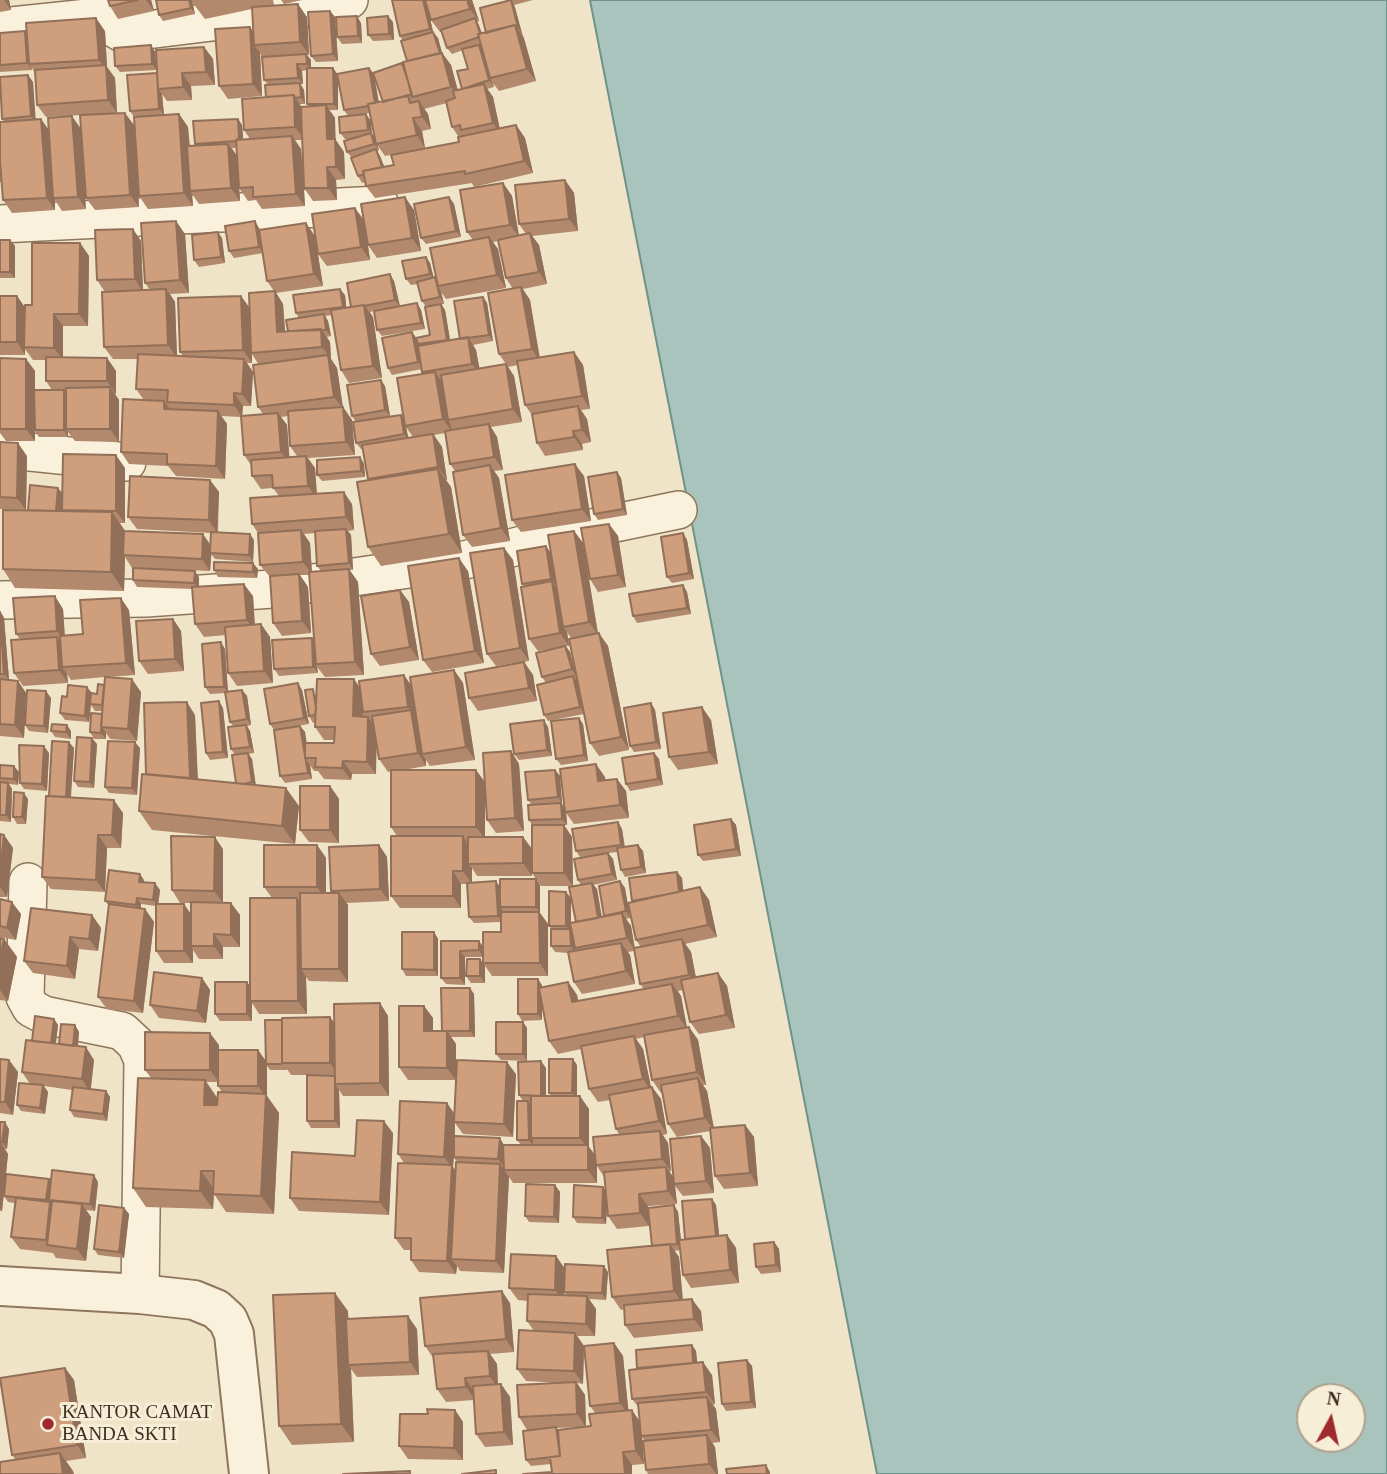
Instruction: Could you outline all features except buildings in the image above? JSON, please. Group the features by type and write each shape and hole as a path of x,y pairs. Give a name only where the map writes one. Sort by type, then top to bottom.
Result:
{"street":[{"path":"0,27 104,8 109,25 122,33 253,17 349,0"},
{"path":"0,224 380,205"},
{"path":"0,450 128,462"},
{"path":"0,600 146,598 272,589 457,562 572,532 678,510"},
{"path":"29,882 25,997 31,1008 44,1016 122,1031 136,1044 143,1060 140,1294"},
{"path":"0,1286 140,1294 194,1300 216,1309 228,1320 233,1334 249,1474"}],"water":[{"path":"590,0 1387,0 1387,1474 877,1474"}],"place":[{"name":"KANTOR CAMAT BANDA SKTI","path":"48,1424"}]}
